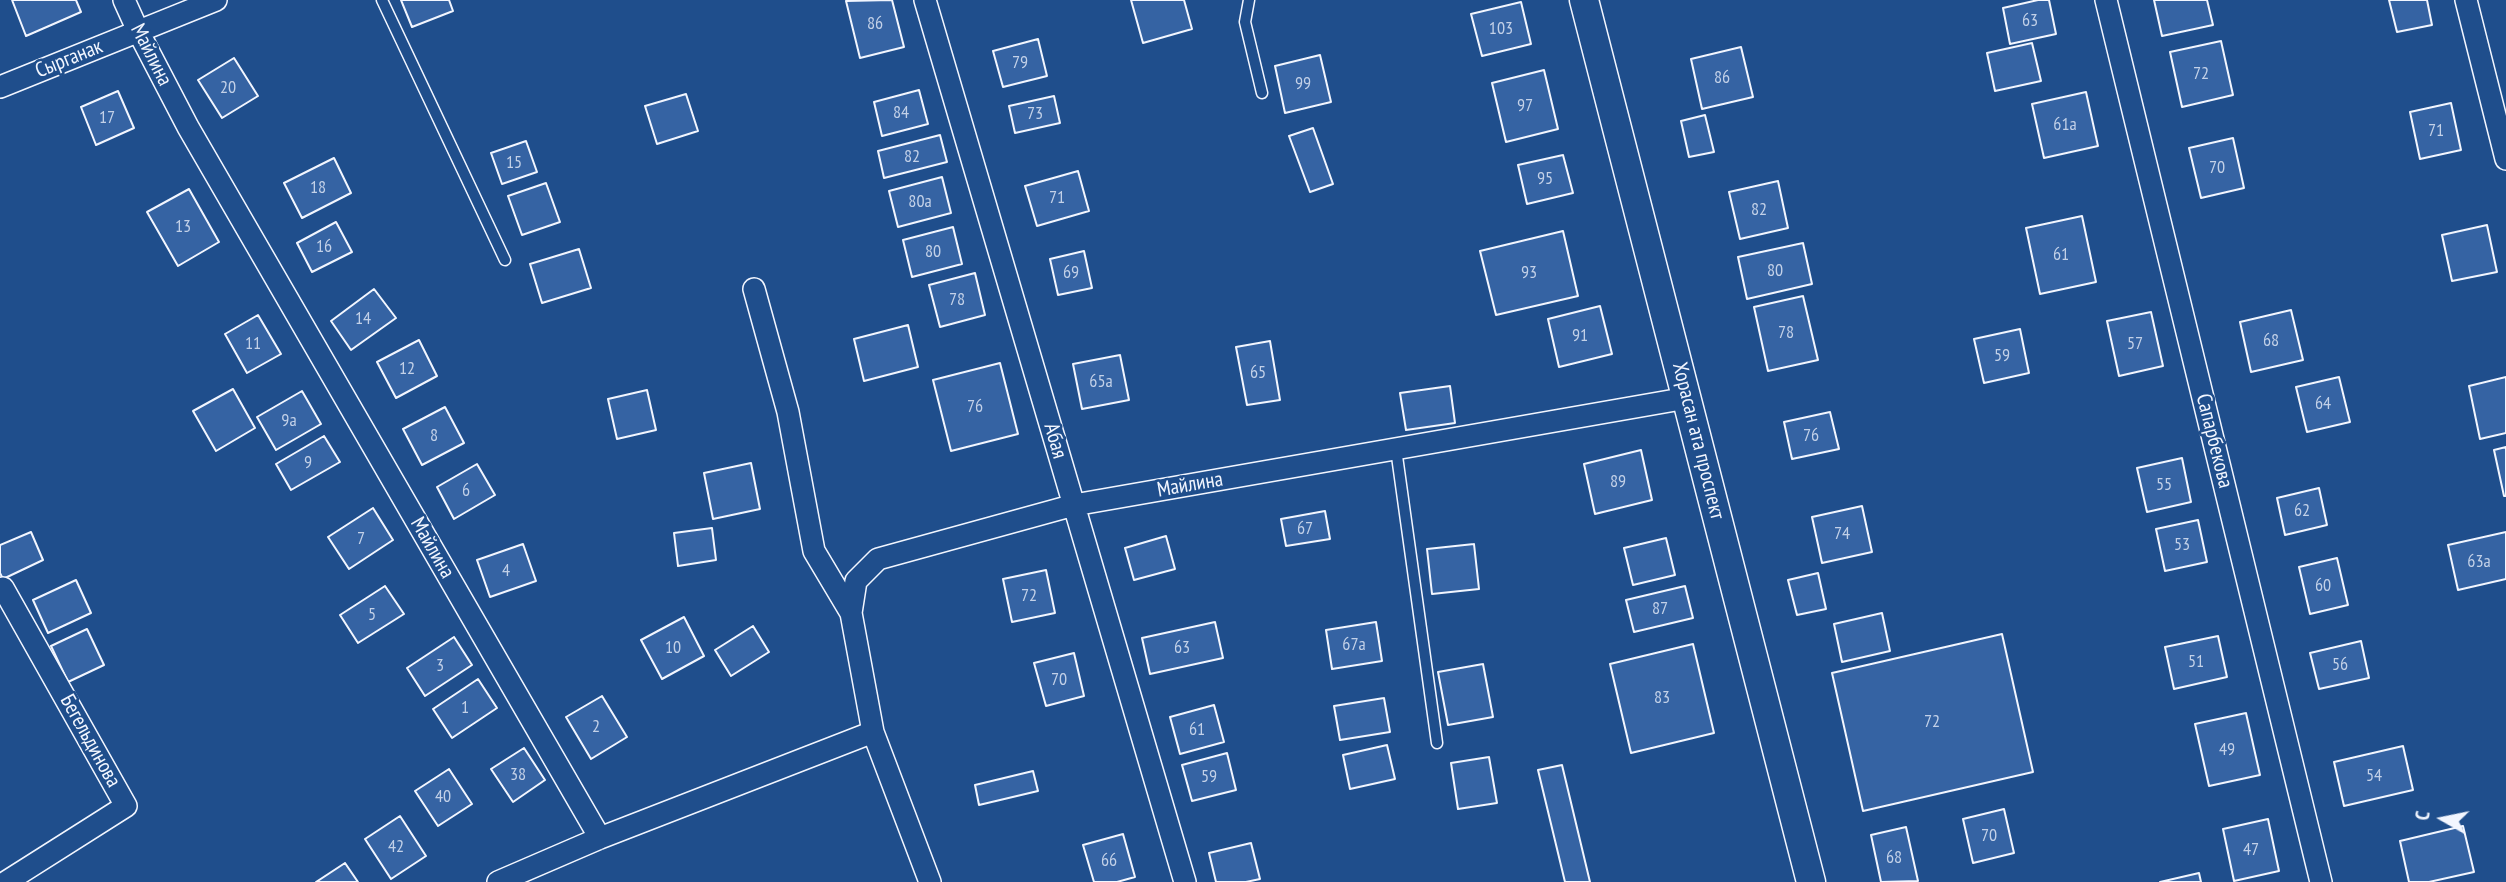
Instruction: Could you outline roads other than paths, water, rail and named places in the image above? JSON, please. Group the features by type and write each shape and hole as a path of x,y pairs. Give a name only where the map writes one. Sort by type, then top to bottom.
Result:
{"main road":[{"name":"Хорасан ата проспект","path":"1584,0 1811,882"}],"street":[{"name":"Майлина","path":"124,0 202,151 600,838"},
{"name":"Сырганак","path":"0,88 216,0"},
{"name":"Абая","path":"925,0 1185,882"},
{"name":"Сапарбекова","path":"2106,0 2321,882"},
{"path":"2466,0 2506,159"},
{"path":"754,289 788,412 814,551 851,613"},
{"name":"Майлина","path":"930,882 873,732 851,613 856,581 878,559 1074,505 1687,398"},
{"name":"Бегельдинова","path":"3,588 126,806 6,882"},
{"path":"498,882 600,838 873,732"}],"lane":[{"path":"382,0 505,260"},
{"path":"1249,0 1245,22 1262,93"},
{"path":"1396,449 1437,743"}]}
